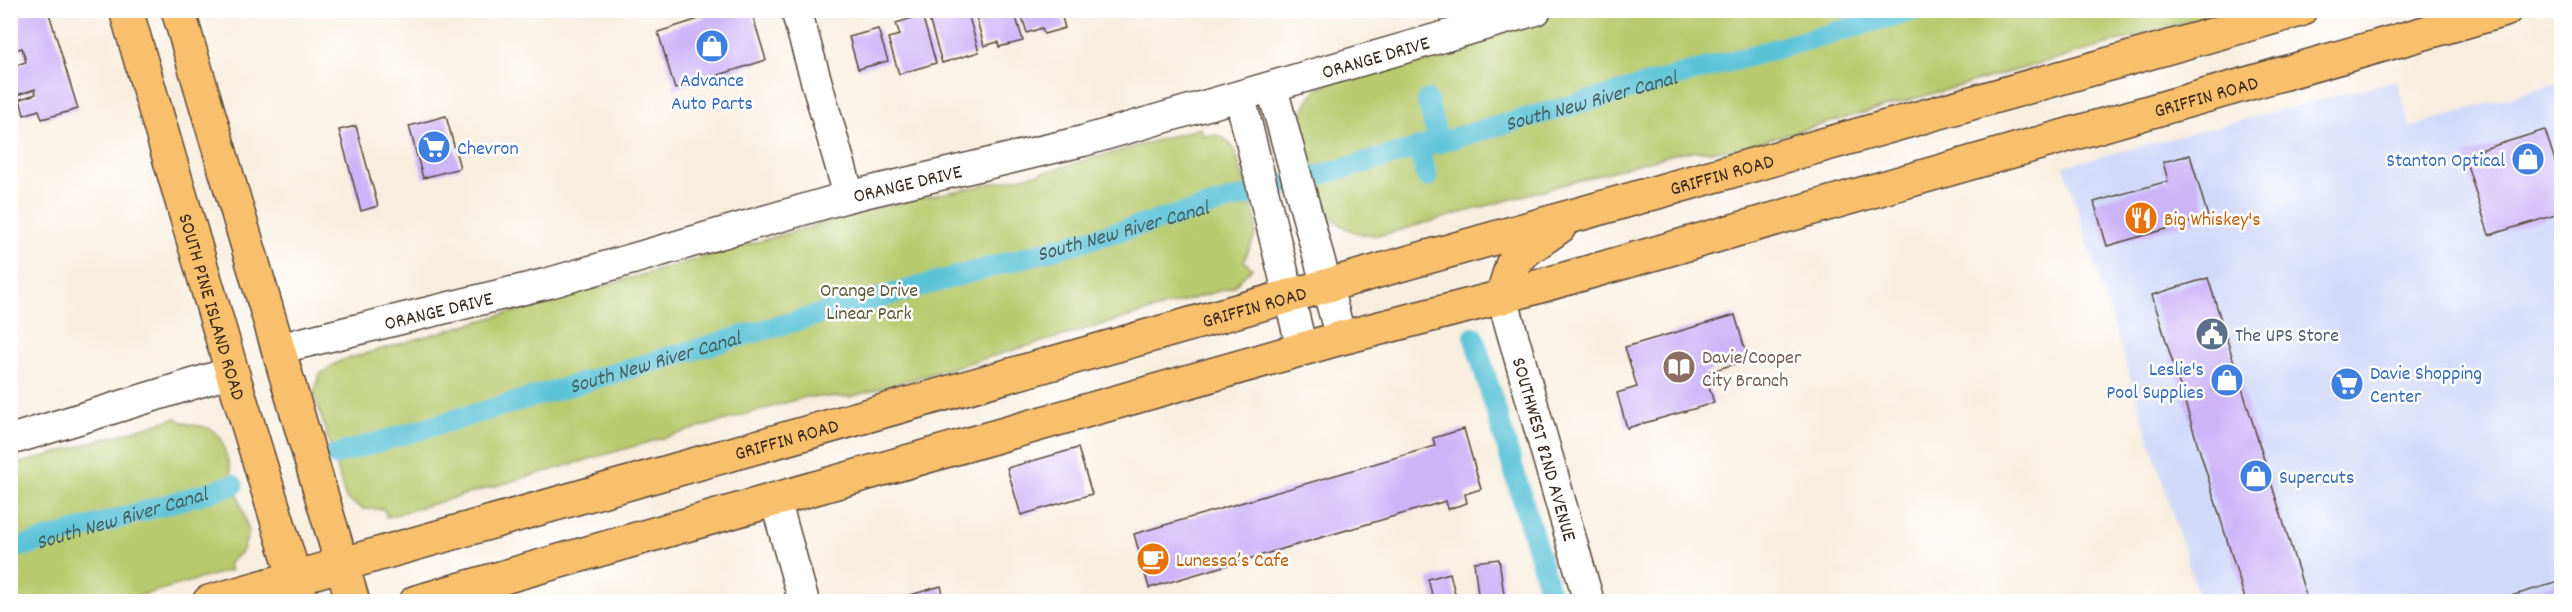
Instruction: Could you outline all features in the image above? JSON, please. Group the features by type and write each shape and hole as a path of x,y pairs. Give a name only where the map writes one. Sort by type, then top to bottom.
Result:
{"main road":[{"name":"SOUTH PINE ISLAND ROAD","path":"126,10 298,589"},
{"path":"178,10 353,602"},
{"name":"GRIFFIN ROAD","path":"209,602 298,589 341,564 2300,10"},
{"name":"GRIFFIN ROAD","path":"416,602 1341,338 1502,297 2505,10"},
{"path":"1502,297 1512,265 1526,250 1581,212"}],"street":[{"name":"ORANGE DRIVE","path":"277,349 559,280 847,197 1083,141 1536,10"},
{"path":"801,12 847,189 847,197"},
{"path":"1272,88 1341,338"},
{"path":"1240,97 1283,264 1302,349"},
{"name":"SOUTHWEST 82ND AVENUE","path":"1502,297 1589,602"},
{"path":"10,440 232,372"},
{"path":"775,499 804,602"}],"shaded area":[{"name":"Davie Shopping Center","path":"2397,80 2410,127 2561,82 2561,601 2200,601 2064,166"}],"green space":[{"path":"1564,11 2228,11 1730,150 1681,152 1382,235 1367,235 1354,231 1331,216 1307,157 1301,124 1304,108 1319,87 1426,51"},
{"name":"Orange Drive Linear Park","path":"1201,128 1203,136 1222,137 1235,151 1256,221 1256,233 1244,261 1252,268 1233,287 850,397 806,397 387,517 384,509 363,509 346,499 314,392 320,374 340,361 883,206 1037,174"},
{"path":"176,418 188,424 210,429 221,438 249,532 243,550 228,564 231,570 121,601 11,601 11,466"}],"building":[{"path":"12,10 48,10 78,109 42,119 39,110 24,115 20,99 36,94 35,89 17,95 10,74 10,67 26,62 22,48 10,51 10,21 14,20"},
{"name":"Advance Auto Parts","path":"727,10 751,10 766,60 675,89 658,32"},
{"path":"967,10 979,52 942,63 927,12"},
{"path":"983,10 1014,10 1023,41 999,47 998,42 984,46 975,13"},
{"path":"1020,10 1060,10 1065,28 1044,34 1042,28 1027,33"},
{"path":"922,15 936,63 899,74 888,38 900,35 896,23"},
{"path":"878,29 888,61 858,69 849,37"},
{"name":"Chevron","path":"446,116 460,168 423,178 409,126"},
{"path":"356,126 378,206 361,211 339,130"},
{"path":"2545,130 2562,182 2562,213 2489,235 2464,155"},
{"path":"2190,155 2208,217 2107,246 2094,202 2168,181 2163,162"},
{"path":"2208,278 2308,602 2246,602 2152,295"},
{"name":"Davie/Cooper City Branch","path":"1735,315 1748,360 1705,373 1714,403 1627,428 1617,393 1637,387 1625,347"},
{"path":"1464,429 1481,489 1465,494 1467,503 1448,509 1446,501 1149,588 1134,534 1435,446 1433,438"},
{"path":"1078,448 1092,494 1021,515 1007,468"},
{"path":"1499,559 1505,602 1479,602 1474,562"},
{"path":"1450,573 1457,602 1434,602 1428,579"},
{"path":"2562,581 2562,602 2494,602 2494,601"},
{"path":"941,586 945,602 890,602 890,601"}],"waterway":[{"name":"South New River Canal","path":"334,455 731,339 1915,10"},
{"path":"1427,100 1439,143"},
{"path":"1418,148 1427,177"},
{"path":"1474,337 1553,602"},
{"name":"South New River Canal","path":"10,550 233,485"}],"place":[{"name":"Advance Auto Parts","path":"712,46"},
{"name":"Chevron","path":"434,147"},
{"name":"Stanton Optical","path":"2528,159"},
{"name":"Big Whiskey's","path":"2141,218"},
{"name":"The UPS Store","path":"2212,334"},
{"name":"Davie/Cooper City Branch","path":"1679,367"},
{"name":"Leslie's Pool Supplies","path":"2227,380"},
{"name":"Davie Shopping Center","path":"2347,384"},
{"name":"Supercuts","path":"2256,476"},
{"name":"Lunessa’s Cafe","path":"1153,559"}]}
